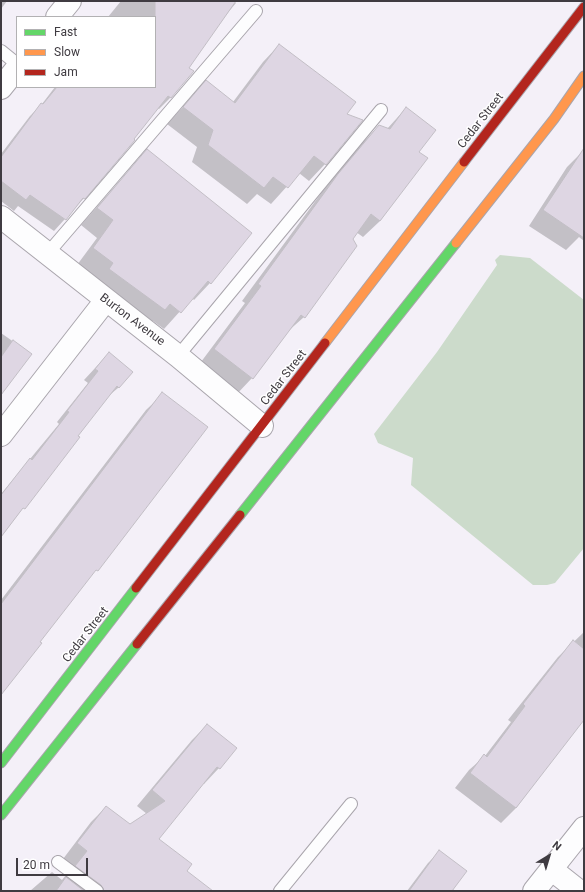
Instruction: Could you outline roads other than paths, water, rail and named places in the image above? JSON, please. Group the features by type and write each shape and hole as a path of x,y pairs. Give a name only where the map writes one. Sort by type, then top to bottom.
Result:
{"main road":[{"name":"Cedar Street","path":"1,763 584,7"},
{"path":"1,815 554,119 584,76"}],"street":[{"path":"58,16 70,1"},
{"path":"1,88 16,69"},
{"name":"Burton Avenue","path":"1,217 178,356 262,426"},
{"path":"1,435 106,300"},
{"path":"534,891 584,828"},
{"path":"552,869 579,891"}],"lane":[{"path":"48,254 256,11"},
{"path":"1,51 16,63"},
{"path":"178,356 381,110"},
{"path":"280,891 351,804"},
{"path":"58,862 97,891"}]}
